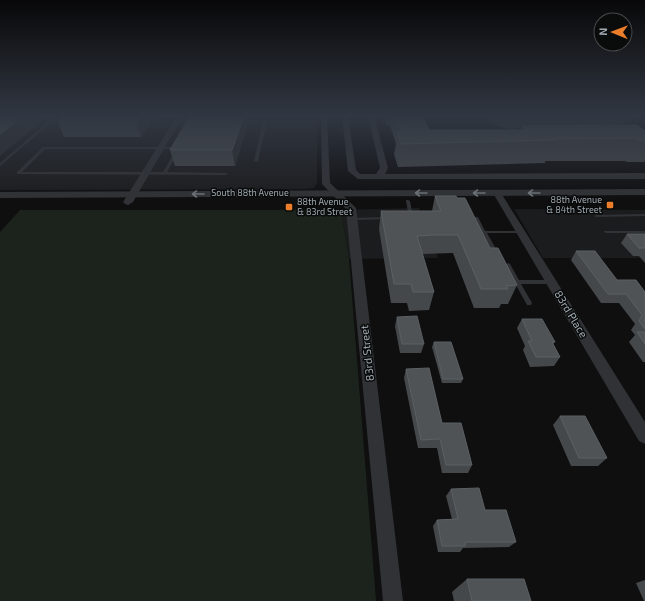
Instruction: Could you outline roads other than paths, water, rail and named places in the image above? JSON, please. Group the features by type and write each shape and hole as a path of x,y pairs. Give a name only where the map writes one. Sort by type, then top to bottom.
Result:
{"street":[{"path":"131,198 163,144"},
{"name":"83rd Street","path":"325,144 326,184 351,208 392,601"},
{"path":"349,144 352,172 358,176 379,178 645,176"},
{"path":"378,144 384,168 379,178"},
{"name":"South 88th Avenue","path":"0,195 344,202 645,192"},
{"name":"South 88th Avenue","path":"0,203 335,193 645,201"},
{"name":"83rd Place","path":"500,197 645,436"}],"lane":[{"path":"0,165 24,144"},
{"path":"165,173 182,144"},
{"path":"256,161 260,144"},
{"path":"180,148 44,148 18,173 146,172 226,174"},
{"path":"404,218 412,218 408,201"},
{"path":"596,216 645,215"},
{"path":"352,218 397,218"},
{"path":"476,218 493,249"},
{"path":"483,232 521,232"},
{"path":"606,232 645,232"},
{"path":"508,265 529,303"},
{"path":"517,282 551,282"}],"place":[{"name":"88th Avenue & 84th Street","path":"610,205"},
{"name":"88th Avenue & 83rd Street","path":"289,207"}]}
